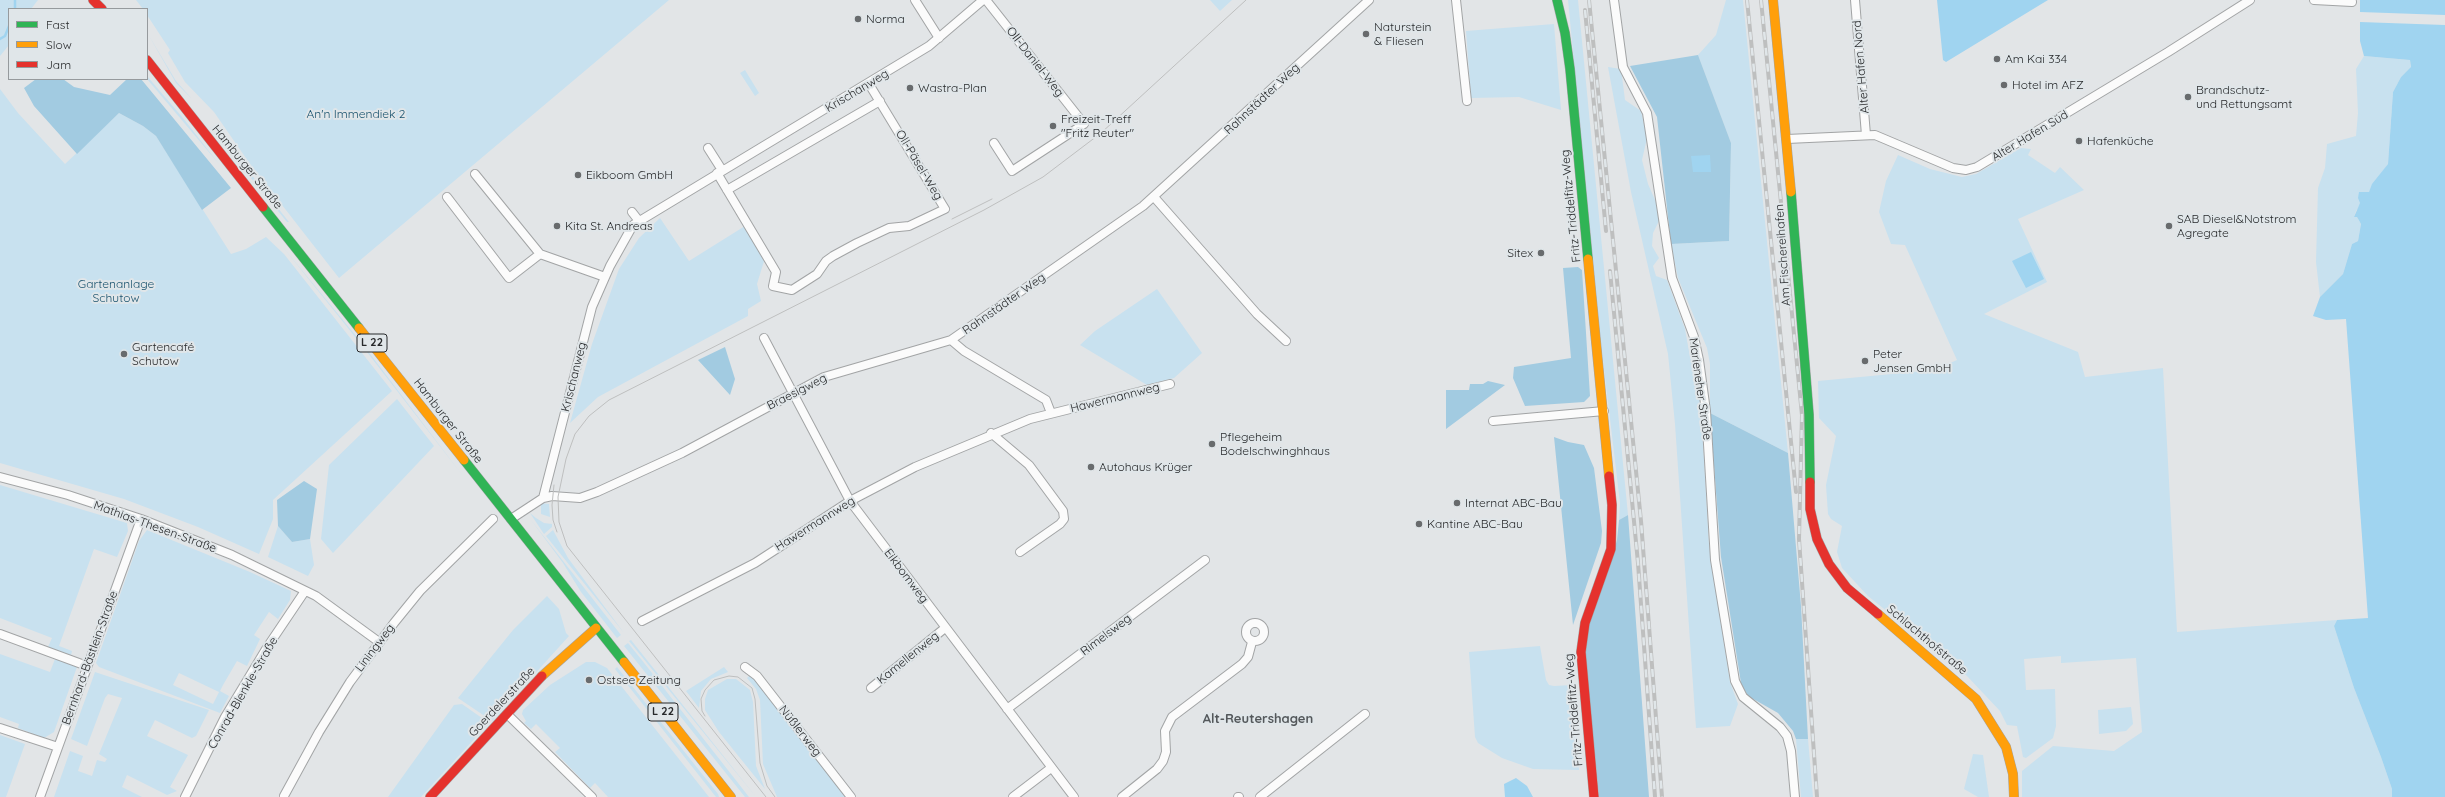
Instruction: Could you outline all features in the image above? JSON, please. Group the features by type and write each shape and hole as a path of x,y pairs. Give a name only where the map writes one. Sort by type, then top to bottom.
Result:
{"street":[{"path":"93,0 101,8"},
{"path":"915,0 939,38"},
{"name":"Krischanweg","path":"543,498 586,324 605,277 632,227 638,221 869,84 939,38 983,0"},
{"name":"Oll-Daniel-Weg","path":"986,0 1084,124 1012,171 994,142"},
{"name":"Rahnstädter Weg","path":"952,340 1154,197 1369,0"},
{"path":"1456,0 1467,101"},
{"name":"Fritz-Triddelfitz-Weg","path":"1556,0 1565,33 1569,62 1604,411 1612,536 1608,561 1585,622 1581,652 1594,797"},
{"name":"Marieneher Straße","path":"1614,0 1623,67 1648,113 1672,278 1694,337 1699,360 1706,411 1715,560 1735,680 1743,697 1780,727 1787,736 1791,751 1796,797"},
{"name":"Am Fischereihafen","path":"1773,0 1787,139 1809,415 1810,509"},
{"name":"Alter Hafen Nord","path":"1856,0 1866,135"},
{"name":"Alter Hafen Süd","path":"1787,139 1866,135 1889,139 1953,168 1966,170 1977,167 2168,52 2250,0"},
{"path":"2314,0 2352,2"},
{"name":"Hamburger Straße","path":"148,61 731,797"},
{"name":"Oll-Päsel-Weg","path":"727,190 776,272 773,286 792,290 818,274 826,261 857,243 889,228 909,226 945,209 869,84"},
{"path":"708,148 727,190 880,101"},
{"path":"475,174 540,254 605,277"},
{"path":"448,197 509,278 540,254"},
{"path":"1154,197 1257,314 1286,341"},
{"path":"632,212 638,221"},
{"name":"Eikbomweg","path":"764,338 850,501 1050,768 1074,797"},
{"path":"952,340 964,351 1046,400 1051,413"},
{"name":"Braesigweg","path":"543,498 552,496 580,498 682,453 824,377 952,340"},
{"name":"Hawermannweg","path":"642,621 755,563 850,501 915,467 991,434 1051,413 1170,384"},
{"path":"1494,422 1604,411"},
{"path":"991,434 1029,465 1063,511 1064,519 1060,524 1020,552"},
{"name":"Mathias-Thesen-Straße","path":"0,477 68,495 141,519 225,553 305,591 326,603 379,642"},
{"path":"511,520 543,498"},
{"name":"Schlachthofstraße","path":"1810,509 1817,539 1829,564 1847,588 1964,686 1989,717 2006,746 2013,774 2014,797"},
{"name":"Bernhard-Bästlein-Straße","path":"40,797 141,519"},
{"name":"Liningweg","path":"284,796 326,720 350,682 379,642 420,591 493,519"},
{"name":"Rimelsweg","path":"1007,709 1205,560"},
{"name":"Conrad-Blenkle-Straße","path":"185,797 225,717 266,649 305,591"},
{"name":"Goerdelerstraße","path":"430,797 510,717 553,665 596,628"},
{"name":"Kamellenweg","path":"871,688 945,628"},
{"path":"0,634 87,666"},
{"path":"1122,797 1157,769 1163,761 1166,752 1165,731 1172,717 1242,664 1248,657 1252,642"},
{"name":"Nüßlerweg","path":"745,667 757,676 851,797"},
{"path":"1260,797 1365,714"},
{"path":"510,717 592,797"},
{"path":"0,728 58,747"},
{"path":"1013,797 1050,768"}],"green space":[{"path":"0,0 38,0 32,8 8,8 8,46 0,56"},
{"name":"An'n Immendiek 2","path":"136,0 669,0 339,278 250,164 214,112 185,82 168,53 170,50 148,17 148,8 142,8"},
{"path":"1210,0 1232,0 1220,11"},
{"path":"1568,0 1578,0 1628,515 1619,520 1620,503 1601,343"},
{"path":"1726,0 1743,0 1788,453 1710,413 1710,364 1707,348 1678,278 1671,244 1729,241 1731,143 1698,55 1716,35"},
{"path":"1554,24 1561,110 1519,97 1471,98 1466,31"},
{"path":"148,34 176,81 192,99 176,83"},
{"path":"2364,56 2410,60 2411,68 2401,77 2393,92 2388,164 2356,211 2354,217 2357,217 2361,224 2358,241 2352,244 2343,274 2320,297 2316,262 2318,188 2325,168 2327,144 2356,136 2358,113 2356,69"},
{"path":"1608,67 1621,69 1625,100 1641,111 1647,138 1642,160 1648,184 1659,209 1660,219 1653,233 1652,246 1659,258 1653,266 1656,276 1667,280 1685,329 1690,357 1696,372 1701,409 1709,545 1730,682 1738,704 1730,726 1696,728 1675,424 1668,354 1631,192"},
{"path":"745,70 759,93 755,96 740,73"},
{"path":"148,77 183,118 219,164 148,80"},
{"name":"Gartenanlage Schutow","path":"0,89 18,113 65,164 119,113 143,126 156,136 231,254 246,249 266,237 284,254 392,391 273,500 273,519 259,554 198,527 124,499 0,463"},
{"path":"2021,148 2031,149 2028,155 2055,173 2060,167 2084,190 2018,219 2047,282 1984,314 2078,352 2085,377 2163,368 2177,632 2337,620 2334,626 2354,688 2392,789 2392,797 2022,797 2022,771 2053,746 2114,751 2142,732 2136,658 2061,663 2061,656 2024,659 2026,690 2055,689 2056,726 2053,738 2026,758 2023,757 2017,726 2007,725 2000,711 1967,676 1868,596 1842,568 1837,552 1842,526 1831,519 1828,514 1826,485 1836,436 1819,418 1818,381 1934,370 1957,360 1905,245 1891,244 1879,212 1886,181 1898,155 1930,169 1962,177 1976,174"},
{"path":"239,159 289,222 287,222 237,161"},
{"path":"660,218 689,261 745,226 764,261 757,284 761,301 748,309 748,316 598,397 570,423 592,344 619,269 639,238"},
{"path":"282,246 361,342 463,476 360,343"},
{"path":"1157,289 1202,353 1174,378 1147,385 1080,345 1095,331"},
{"path":"397,399 434,446 333,553 321,539 329,465"},
{"path":"0,485 127,523 128,531 117,557 94,549 59,646 72,651 71,655 48,647 52,638 0,618"},
{"path":"541,503 549,504 550,517 541,514"},
{"path":"530,513 544,523 552,524 552,527 544,534"},
{"path":"531,520 621,635 617,638 581,592 563,563"},
{"path":"278,526 292,542 310,539 314,565 308,576 268,557"},
{"path":"147,530 250,572 291,591 290,600 278,619 269,612 254,635 260,639 247,666 237,661 223,685 220,691 229,696 220,713 99,667 96,663 139,541","holes":["179,673 219,692 213,704 173,685"]},
{"path":"553,530 568,558 624,633 546,536"},
{"path":"547,596 559,609 566,633 569,636 492,721 458,698 513,630"},
{"path":"631,640 756,797 629,641"},
{"path":"628,643 749,797 745,797 624,646"},
{"path":"1540,646 1546,680 1549,685 1572,685 1579,770 1533,769 1502,758 1478,743 1475,737 1469,652"},
{"path":"0,654 50,672 55,659 77,667 54,732 44,738 18,728 19,724 0,717"},
{"path":"586,662 595,662 607,668 709,797 608,797 595,783 590,788 555,752 560,748 536,724 531,729 524,723 526,721 522,714 523,710 550,685"},
{"path":"617,667 719,797 716,797 615,669"},
{"path":"724,667 728,672 711,679 701,691 699,708 686,691"},
{"path":"95,672 209,710 196,736 192,738 155,720 147,736 188,755 170,787 177,791 167,795 127,775 122,787 142,797 54,797 70,751 83,756 78,771 92,776 97,760 105,762 107,759 99,754 122,698 108,694 105,698 87,746 71,739"},
{"path":"753,672 851,797 777,797 763,764 760,700 756,689 747,678"},
{"path":"727,679 736,679 750,690 753,702 756,766 765,789 719,732 705,710 705,699 708,690"},
{"path":"462,704 489,723 421,797 388,797 454,705"},
{"path":"2131,707 2133,724 2126,731 2099,734 2098,710"},
{"path":"0,735 25,744 6,797 0,797"},
{"path":"1796,739 1808,739 1813,797 1801,797"},
{"path":"1973,754 1983,755 1989,797 1978,797 1964,789"}],"shaded area":[{"path":"1937,0 2048,0 1946,62 1943,60"},
{"path":"2360,0 2445,0 2445,797 2392,797 2392,789 2354,688 2334,626 2337,620 2368,618 2346,319 2326,320 2313,316 2320,297 2343,274 2352,244 2358,241 2361,224 2357,217 2354,217 2360,203 2358,198 2359,192 2369,192 2372,184 2388,164 2393,92 2401,77 2411,67 2410,60 2364,56 2360,41"},
{"path":"1698,55 1731,143 1729,241 1671,244 1657,117 1630,66"},
{"path":"35,80 64,80 74,87 110,95 126,80 142,80 231,188 202,210 156,136 143,126 119,113 77,154 34,106 24,88"},
{"path":"1710,155 1711,172 1693,172 1691,156"},
{"path":"2031,252 2044,279 2026,288 2012,261"},
{"path":"1578,267 1582,270 1590,396 1584,402 1525,406 1513,378 1514,367 1571,358 1563,268"},
{"path":"725,347 735,379 730,395 698,360"},
{"path":"1488,381 1505,385 1446,429 1446,390 1469,390 1470,384 1483,384"},
{"path":"1710,413 1788,453 1801,606 1808,739 1796,739 1793,731 1778,713 1748,696 1741,683 1721,557"},
{"path":"1554,437 1568,442 1584,445 1594,468 1602,531 1601,543 1573,625"},
{"path":"304,481 317,489 310,539 292,542 278,526 277,500"},
{"path":"1628,515 1649,797 1599,797 1585,655 1589,625 1617,540 1619,520"},
{"path":"1516,778 1527,786 1533,797 1505,797 1504,784"}],"pier":[{"path":"2360,12 2445,15 2445,25 2360,22"}],"waterway":[{"path":"15,0 15,8"},
{"path":"0,39 5,36 8,28"}],"tram line":[{"path":"766,797 567,546 559,522 558,497 566,459 575,434 589,416 609,400 984,210 1043,177 1101,133 1246,0"},
{"path":"952,219 992,199"},
{"path":"554,485 552,505 553,520 557,532"},
{"path":"705,716 702,711 701,699 705,690 714,680 729,676 738,677 752,688 755,699 760,763 767,786 775,797"}],"railway":[{"path":"1589,0 1641,521 1662,797"},
{"path":"1747,0 1796,492"},
{"path":"1761,0 1802,415 1799,539 1817,797"},
{"path":"1585,10 1606,231"},
{"path":"1610,271 1638,563 1655,797"}],"traffic: fast":[{"path":"1557,0 1565,33 1570,69 1588,259"},
{"path":"1791,192 1809,415 1810,482"},
{"path":"263,207 359,328"},
{"path":"464,460 624,662"}],"traffic: slow":[{"path":"1773,0 1791,192"},
{"path":"1588,259 1609,476"},
{"path":"359,328 464,460"},
{"path":"1878,614 1976,699 2006,747 2013,774 2014,797"},
{"path":"542,676 596,628"},
{"path":"624,662 731,797"}],"traffic: jam":[{"path":"93,0 101,8"},
{"path":"148,61 263,207"},
{"path":"1594,797 1581,652 1585,623 1611,549 1612,505 1609,476"},
{"path":"1810,482 1810,509 1817,539 1829,564 1847,588 1878,614"},
{"path":"430,797 542,676"}],"place":[{"name":"Norma","path":"858,19"},
{"name":"Naturstein & Fliesen","path":"1366,34"},
{"name":"Am Kai 334","path":"1997,59"},
{"name":"Hotel im AFZ","path":"2004,85"},
{"name":"Wastra-Plan","path":"910,88"},
{"name":"Brandschutz- und Rettungsamt","path":"2188,97"},
{"name":"Freizeit-Treff \"Fritz Reuter\"","path":"1053,126"},
{"name":"Hafenküche","path":"2079,141"},
{"name":"Eikboom GmbH","path":"578,175"},
{"name":"Kita St. Andreas","path":"557,226"},
{"name":"SAB Diesel&Notstrom Agregate","path":"2169,226"},
{"name":"Sitex","path":"1541,253"},
{"name":"Gartencafé Schutow","path":"124,354"},
{"name":"Peter Jensen GmbH","path":"1865,361"},
{"name":"Pflegeheim Bodelschwinghhaus","path":"1212,444"},
{"name":"Autohaus Krüger","path":"1091,467"},
{"name":"Internat ABC-Bau","path":"1457,503"},
{"name":"Kantine ABC-Bau","path":"1419,524"},
{"name":"Ostsee Zeitung","path":"589,680"}],"district":[{"name":"Alt-Reutershagen","path":"1258,719"}]}
